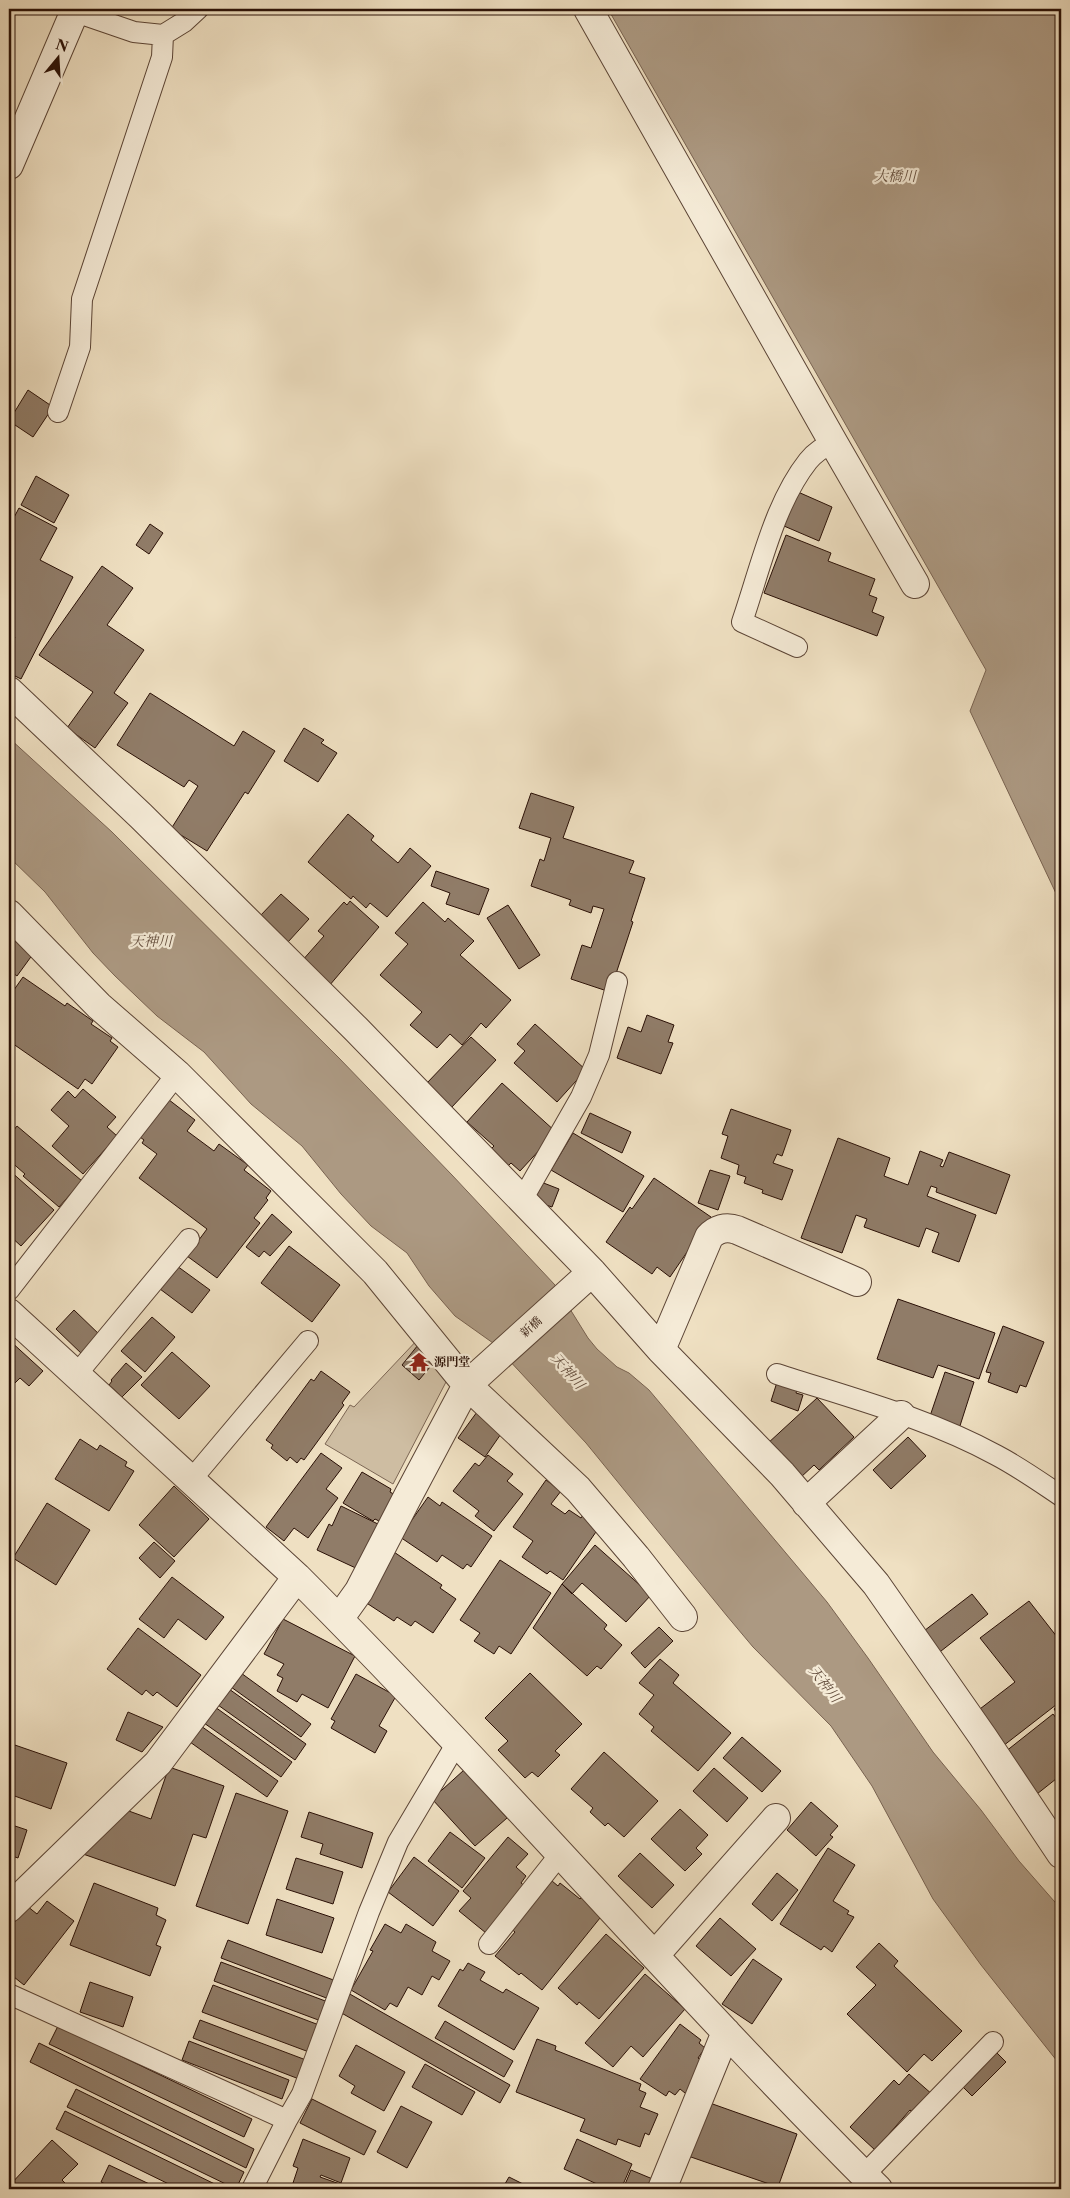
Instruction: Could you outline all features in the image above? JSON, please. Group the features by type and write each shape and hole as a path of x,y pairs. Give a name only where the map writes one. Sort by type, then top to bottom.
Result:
{"street":[{"path":"588,9 915,584"},
{"path":"9,165 70,11"},
{"path":"9,692 140,816 349,1022 522,1200 661,1350 782,1474 876,1584 983,1737 1061,1854"},
{"path":"9,914 99,1006 177,1074 375,1272 472,1381 578,1489 636,1556 682,1617"},
{"path":"661,1350 709,1238 718,1230 731,1228 737,1230 857,1282"},
{"name":"新橋","path":"339,1619 359,1591 408,1496 472,1381 589,1274"},
{"path":"9,1313 297,1577 339,1619 458,1741 726,2032 871,2182"},
{"path":"806,1503 901,1415"},
{"path":"9,1908 158,1763 297,1577"},
{"path":"655,1955 776,1818"},
{"path":"662,2189 726,2032"}],"lane":[{"path":"70,11 134,32 163,36 184,22 198,9"},
{"path":"58,412 78,353 82,299 162,57 163,36"},
{"path":"797,647 742,622 777,519 789,491 809,460 833,442"},
{"path":"522,1200 581,1097 599,1055 618,982"},
{"path":"9,1290 177,1074"},
{"path":"76,1375 189,1239"},
{"path":"191,1480 308,1341"},
{"path":"777,1374 947,1432 995,1454 1061,1496"},
{"path":"252,2189 302,2094 369,1912 398,1842 458,1741"},
{"path":"489,1944 561,1853"},
{"path":"9,1994 287,2120"},
{"path":"871,2182 993,2042"}],"shaded area":[{"path":"420,1337 445,1367 446,1382 393,1484 325,1444 350,1405 354,1407"}],"water":[{"name":"大橋川","path":"608,9 1061,9 1061,904 970,711 986,670"},
{"name":"天神川","path":"9,738 112,832 339,1058 452,1175 555,1285 597,1349 617,1367 629,1373 649,1390 827,1602 933,1752 981,1810 1019,1861 1061,1909 1061,2066 981,1965 933,1899 872,1786 831,1726 753,1647 586,1443 493,1343 455,1316 429,1286 407,1253 371,1226 341,1194 302,1146 251,1104 204,1052 157,1016 115,976 93,953 45,892 9,857"}],"building":[{"path":"28,390 53,407 33,437 9,421"},
{"path":"36,476 69,495 54,523 21,505"},
{"path":"798,492 832,507 819,541 784,526"},
{"path":"19,508 57,528 40,560 73,577 21,679 9,673 9,650 15,637 9,634 14,621 9,618 9,527"},
{"path":"150,524 163,533 149,554 136,545"},
{"path":"786,535 831,553 828,561 875,579 869,595 877,598 872,612 884,617 877,636 764,593"},
{"path":"102,566 133,588 107,625 144,650 114,693 128,703 95,748 67,728 93,692 39,655"},
{"path":"150,693 234,746 243,731 275,751 248,794 245,792 207,851 171,829 198,786 189,780 184,787 117,745"},
{"path":"304,728 324,740 321,743 337,753 318,782 284,761"},
{"path":"531,793 574,807 563,838 634,861 629,873 645,878 610,992 571,979 582,945 591,948 604,909 593,906 591,913 569,905 571,900 531,886 540,859 544,861 551,838 519,828"},
{"path":"348,814 374,836 371,840 398,863 410,848 431,866 387,917 370,903 366,908 353,896 351,899 308,862"},
{"path":"436,871 489,889 479,915 446,904 450,893 431,886"},
{"path":"281,894 309,919 288,942 260,916"},
{"path":"350,901 379,927 329,986 301,962 324,936 318,931 344,902 347,905"},
{"path":"423,902 445,922 448,918 474,941 460,955 511,1000 486,1028 481,1023 462,1045 450,1034 437,1048 410,1025 422,1012 380,975 408,944 395,933"},
{"path":"508,905 540,955 519,969 487,918"},
{"path":"9,937 33,954 17,976 10,971 9,973"},
{"path":"23,977 65,1006 67,1003 93,1021 91,1024 112,1038 110,1041 118,1047 92,1084 85,1079 78,1089 9,1041 9,997"},
{"path":"647,1015 674,1025 668,1042 673,1043 661,1074 617,1058 628,1027 641,1032"},
{"path":"535,1024 586,1070 557,1102 514,1063 525,1051 517,1044"},
{"path":"471,1037 496,1060 451,1108 426,1084"},
{"path":"502,1083 556,1132 520,1171 511,1163 507,1167 489,1151 494,1146 467,1122"},
{"path":"83,1089 116,1117 107,1127 117,1136 83,1174 52,1146 69,1126 51,1110 68,1091 75,1098"},
{"path":"164,1096 195,1120 187,1131 214,1151 219,1144 248,1165 244,1170 271,1191 266,1198 268,1200 254,1218 260,1223 217,1278 187,1256 207,1229 139,1178 157,1154 142,1143 144,1140 136,1134"},
{"path":"731,1109 791,1130 782,1156 777,1154 773,1163 793,1170 782,1200 762,1193 763,1190 744,1183 746,1177 737,1174 739,1165 721,1158 728,1136 722,1134"},
{"path":"590,1113 631,1132 622,1153 581,1133"},
{"path":"17,1126 82,1181 59,1207 23,1176 25,1174 9,1160 9,1136"},
{"path":"573,1133 644,1176 623,1212 551,1170"},
{"path":"838,1138 890,1158 884,1176 908,1185 920,1151 943,1160 940,1166 943,1167 949,1152 1010,1175 996,1214 936,1192 937,1188 931,1186 927,1196 976,1215 959,1262 932,1252 939,1233 926,1228 919,1247 864,1227 867,1219 856,1215 842,1253 801,1238"},
{"path":"9,1170 54,1210 21,1246 9,1235"},
{"path":"710,1170 730,1176 718,1210 698,1203"},
{"path":"654,1178 711,1217 670,1277 657,1267 652,1274 606,1242 630,1207 632,1209"},
{"path":"541,1182 559,1189 552,1207 534,1201"},
{"path":"272,1214 292,1232 270,1256 264,1251 259,1257 246,1247"},
{"path":"289,1246 340,1285 312,1322 261,1283"},
{"path":"177,1266 210,1290 192,1313 160,1289"},
{"path":"898,1299 995,1333 979,1379 938,1365 933,1378 877,1359"},
{"path":"74,1310 102,1337 84,1356 56,1329"},
{"path":"152,1317 175,1337 145,1372 121,1351"},
{"path":"1003,1326 1044,1342 1026,1387 1020,1385 1017,1393 988,1382 991,1373 986,1372"},
{"path":"9,1340 43,1371 29,1386 20,1378 10,1388 9,1386"},
{"name":"源門堂","path":"418,1345 436,1360 419,1380 402,1365"},
{"path":"172,1352 210,1386 179,1419 141,1385"},
{"path":"126,1363 142,1377 122,1397 109,1385"},
{"path":"321,1371 350,1392 342,1403 344,1405 304,1460 301,1458 297,1463 290,1457 287,1461 271,1448 273,1445 266,1440 311,1379 314,1381"},
{"path":"945,1372 974,1382 958,1432 928,1422"},
{"path":"778,1379 798,1386 796,1393 803,1395 798,1411 771,1401"},
{"path":"817,1398 854,1437 819,1470 814,1465 800,1478 767,1444"},
{"path":"477,1412 503,1431 485,1457 458,1438"},
{"path":"908,1437 926,1456 891,1489 873,1470"},
{"path":"80,1439 97,1450 100,1445 127,1462 125,1466 134,1471 109,1511 55,1479"},
{"path":"321,1453 342,1468 326,1489 338,1498 308,1538 294,1528 284,1541 266,1527"},
{"path":"488,1455 513,1474 507,1481 523,1494 494,1531 475,1516 479,1511 453,1491 475,1463 479,1466"},
{"path":"362,1472 391,1489 390,1492 397,1496 381,1522 375,1519 373,1521 343,1503"},
{"path":"546,1480 561,1491 551,1504 565,1514 569,1510 581,1518 583,1515 600,1526 563,1580 550,1571 547,1574 522,1557 533,1541 513,1527"},
{"path":"174,1486 209,1519 174,1557 139,1525"},
{"path":"428,1497 440,1506 442,1502 492,1536 471,1567 467,1564 463,1569 442,1555 437,1562 400,1537"},
{"path":"47,1503 90,1530 56,1585 13,1558"},
{"path":"341,1506 382,1526 360,1570 317,1550 329,1524 332,1526"},
{"path":"154,1542 175,1561 160,1578 139,1558"},
{"path":"595,1545 651,1595 626,1622 582,1583 572,1594 562,1584"},
{"path":"394,1552 442,1585 440,1588 456,1599 433,1633 415,1621 411,1626 397,1617 394,1621 362,1600"},
{"path":"500,1560 551,1593 511,1654 499,1646 494,1654 474,1641 480,1633 460,1620"},
{"path":"172,1577 224,1617 206,1640 178,1619 164,1638 139,1619"},
{"path":"562,1584 607,1625 604,1629 622,1645 601,1669 597,1666 587,1676 533,1628"},
{"path":"972,1594 988,1614 936,1655 920,1634"},
{"path":"1029,1601 1061,1642 1061,1701 1003,1746 976,1712 1015,1682 980,1638"},
{"path":"283,1619 355,1656 328,1708 302,1694 297,1702 277,1691 283,1678 277,1675 284,1664 264,1654"},
{"path":"659,1627 673,1641 645,1668 631,1653"},
{"path":"138,1628 201,1675 177,1707 157,1692 153,1696 146,1690 142,1695 107,1669"},
{"path":"660,1659 679,1675 673,1683 731,1733 698,1771 651,1731 654,1727 639,1714 654,1695 639,1683"},
{"path":"241,1673 311,1724 301,1737 231,1687"},
{"path":"530,1673 582,1724 555,1751 560,1755 538,1777 532,1772 525,1778 498,1750 508,1741 485,1718"},
{"path":"356,1674 396,1696 379,1726 387,1731 375,1753 331,1728 335,1721 331,1719"},
{"path":"229,1689 306,1744 295,1760 218,1705"},
{"path":"1061,1703 1061,1719 1054,1709"},
{"path":"215,1707 292,1762 281,1777 204,1723"},
{"path":"128,1712 163,1727 142,1752 116,1740"},
{"path":"1053,1714 1061,1724 1061,1775 1037,1794 1005,1752"},
{"path":"201,1726 278,1781 267,1797 190,1742"},
{"path":"742,1737 781,1771 762,1792 723,1758"},
{"path":"9,1743 67,1763 51,1809 9,1794"},
{"path":"604,1752 658,1801 624,1837 608,1823 605,1826 590,1812 593,1808 571,1789"},
{"path":"169,1767 224,1786 206,1838 193,1834 175,1886 83,1854 126,1810 151,1819"},
{"path":"714,1768 748,1798 727,1822 693,1791"},
{"path":"464,1770 507,1818 475,1846 432,1799"},
{"path":"236,1793 288,1811 248,1924 196,1906"},
{"path":"811,1802 838,1826 830,1835 833,1837 816,1856 787,1830"},
{"path":"680,1809 708,1835 696,1848 702,1854 685,1871 651,1839"},
{"path":"309,1812 373,1833 362,1868 320,1854 323,1844 301,1837"},
{"path":"9,1824 27,1830 18,1858 9,1855"},
{"path":"450,1832 485,1858 462,1888 428,1861"},
{"path":"508,1837 528,1854 516,1867 526,1876 521,1883 525,1886 486,1933 459,1911 471,1898 463,1891"},
{"path":"828,1848 855,1865 833,1901 849,1911 847,1914 854,1917 832,1952 824,1946 821,1950 780,1924"},
{"path":"640,1853 674,1885 652,1908 618,1876"},
{"path":"414,1857 459,1891 433,1926 388,1892"},
{"path":"296,1858 343,1872 333,1904 286,1889"},
{"path":"777,1873 798,1890 772,1921 752,1904"},
{"path":"552,1881 558,1886 560,1883 580,1899 583,1896 604,1913 542,1990 495,1956 515,1932 509,1927 530,1908"},
{"path":"94,1883 158,1908 156,1915 166,1920 156,1945 161,1947 150,1976 70,1945"},
{"path":"277,1899 334,1918 322,1953 266,1935"},
{"path":"47,1901 74,1921 24,1985 9,1973 9,1929 27,1906 37,1914"},
{"path":"720,1918 756,1949 731,1976 696,1946"},
{"path":"385,1924 401,1933 406,1924 436,1942 432,1951 450,1961 439,1980 432,1976 422,1995 408,1987 397,2007 390,2003 385,2010 351,1990 373,1951 370,1950"},
{"path":"606,1934 644,1968 599,2019 579,2002 577,2005 558,1988"},
{"path":"228,1940 336,1981 329,1999 221,1958"},
{"path":"879,1943 898,1961 894,1966 962,2031 932,2061 924,2054 907,2072 847,2014 876,1985 856,1967"},
{"path":"753,1959 782,1979 752,2024 722,2004"},
{"path":"221,1962 328,2002 321,2021 214,1981"},
{"path":"468,1963 485,1972 480,1980 503,1993 506,1989 539,2008 514,2050 438,2006 460,1969 463,1971"},
{"path":"645,1974 685,2009 643,2057 631,2046 613,2067 585,2043"},
{"path":"90,1982 133,1997 123,2027 80,2012"},
{"path":"213,1985 319,2025 309,2052 202,2012"},
{"path":"348,1993 510,2085 500,2103 338,2011"},
{"path":"200,2020 306,2060 299,2079 193,2038"},
{"path":"445,2021 513,2061 504,2077 435,2038"},
{"path":"680,2024 701,2040 699,2043 705,2048 698,2058 702,2061 690,2097 680,2089 675,2095 669,2091 666,2096 640,2079"},
{"path":"58,2026 252,2119 244,2137 49,2044"},
{"path":"537,2039 556,2046 555,2050 641,2084 639,2090 646,2093 640,2107 658,2114 649,2135 645,2133 640,2147 618,2139 616,2145 580,2131 585,2119 516,2092"},
{"path":"189,2041 289,2080 282,2099 182,2060"},
{"path":"39,2043 254,2149 246,2168 30,2062"},
{"path":"356,2045 405,2072 384,2111 351,2093 355,2086 339,2076"},
{"path":"992,2048 1006,2062 972,2096 958,2082"},
{"path":"425,2064 475,2092 462,2115 412,2087"},
{"path":"909,2074 933,2095 915,2114 910,2110 875,2150 850,2127 894,2080 899,2085"},
{"path":"76,2089 244,2172 236,2189 67,2107"},
{"path":"312,2099 376,2131 364,2155 300,2123"},
{"path":"707,2102 797,2134 778,2187 688,2156"},
{"path":"401,2106 432,2122 407,2168 377,2152"},
{"path":"65,2111 225,2189 179,2189 56,2129"},
{"path":"303,2139 350,2158 341,2183 321,2175 320,2177 354,2189 291,2189 298,2168 293,2166"},
{"path":"577,2139 632,2164 621,2189 608,2189 564,2169"},
{"path":"52,2140 78,2164 62,2180 66,2184 61,2189 9,2189 9,2186"},
{"path":"109,2165 160,2189 115,2189 101,2182"},
{"path":"631,2170 655,2180 651,2189 623,2189"},
{"path":"509,2177 533,2189 502,2189"}],"place":[{"name":"源門堂","path":"419,1362"}]}
